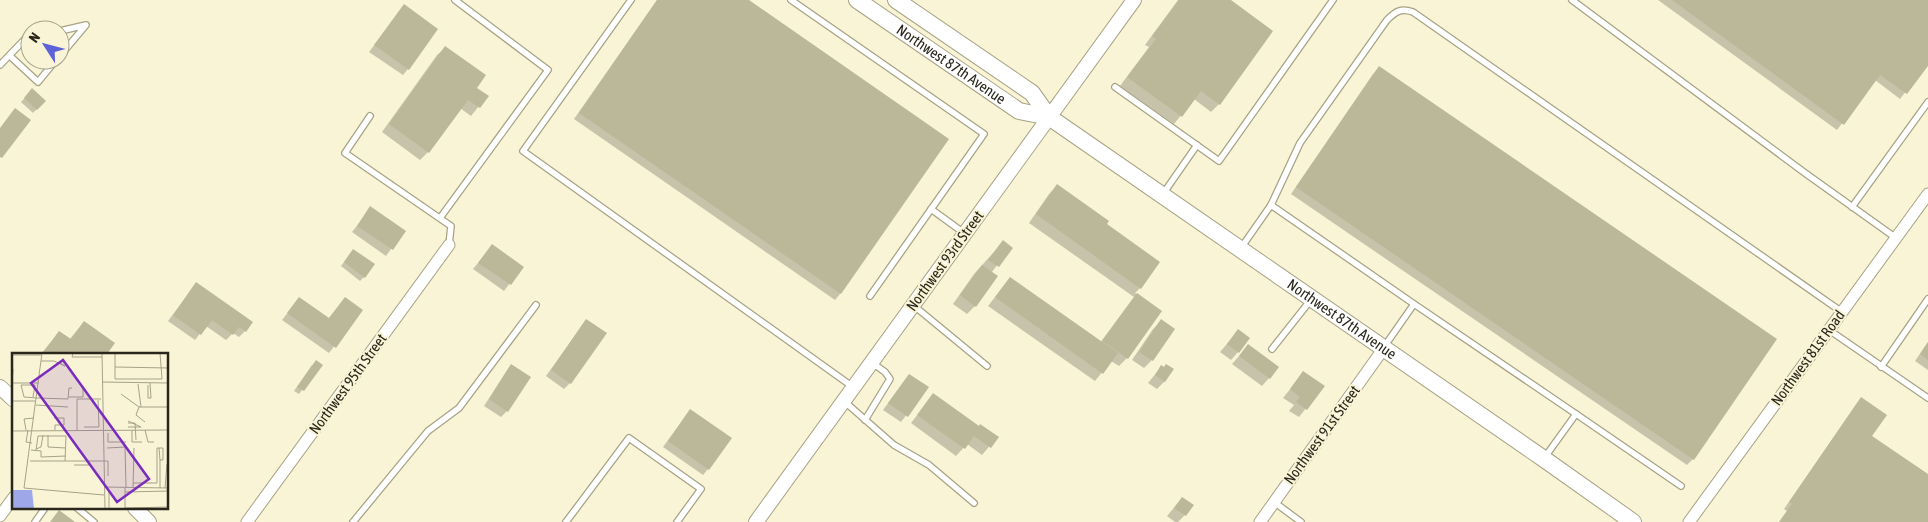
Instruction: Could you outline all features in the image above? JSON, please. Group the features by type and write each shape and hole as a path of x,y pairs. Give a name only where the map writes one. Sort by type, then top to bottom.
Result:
{"main road":[{"name":"Northwest 87th Avenue","path":"857,0 1019,111 1049,118 1633,522"},
{"name":"Northwest 87th Avenue","path":"896,0 1032,93 1049,118"}],"street":[{"name":"Northwest 93rd Street","path":"756,522 1134,0"},
{"name":"Northwest 81st Road","path":"1689,522 1928,194"},
{"name":"Northwest 95th Street","path":"247,522 450,245"},
{"name":"Northwest 91st Street","path":"1260,522 1384,348"},
{"path":"0,387 12,398"},
{"path":"0,516 12,500"},
{"path":"136,510 149,522"}],"lane":[{"path":"440,218 548,70 455,0"},
{"path":"631,0 523,151 853,387"},
{"path":"790,0 984,134 870,296"},
{"path":"1116,87 1219,161 1333,0"},
{"path":"1572,0 1896,238"},
{"path":"1240,249 1271,205 1297,150 1312,124 1387,20 1396,12 1404,9 1413,12 1842,312"},
{"path":"70,29 86,25 70,44"},
{"path":"0,66 20,45"},
{"path":"10,56 20,65"},
{"path":"25,70 38,82 48,70"},
{"path":"1852,207 1928,102"},
{"path":"370,116 345,152 451,226 450,245"},
{"path":"1162,195 1197,145"},
{"path":"1271,205 1681,486"},
{"path":"931,209 964,234"},
{"path":"1272,349 1312,299"},
{"path":"1881,367 1928,299"},
{"path":"1384,348 1414,304"},
{"path":"353,522 428,431 459,408 536,305"},
{"path":"913,305 987,366"},
{"path":"1828,330 1928,398"},
{"path":"865,420 890,379 886,372 871,362"},
{"path":"843,400 894,445 930,466 974,503"},
{"path":"1544,459 1576,414"},
{"path":"566,522 629,438 701,489 677,522"},
{"path":"1274,502 1301,522"},
{"path":"35,522 44,510"},
{"path":"79,510 94,522"}],"building":[{"path":"657,0 749,0 949,139 841,294 579,113"},
{"path":"1179,0 1231,0 1273,31 1220,105 1201,91 1182,117 1127,77 1156,39 1152,36"},
{"path":"1672,0 1928,0 1928,66 1907,94 1880,75 1844,125"},
{"path":"404,4 438,29 409,70 374,45"},
{"path":"445,46 486,75 477,88 489,96 480,108 468,100 429,153 389,124"},
{"path":"1379,66 1777,339 1694,460 1296,187"},
{"path":"32,88 46,101 37,110 24,98"},
{"path":"15,108 31,120 2,158 0,157 0,128"},
{"path":"1057,184 1109,221 1107,224 1160,262 1141,289 1036,214"},
{"path":"370,206 406,231 393,250 357,226"},
{"path":"1003,240 1013,248 999,267 988,260"},
{"path":"492,244 524,267 511,285 478,263"},
{"path":"353,249 375,264 365,278 344,262"},
{"path":"982,265 998,276 976,307 960,295"},
{"path":"1010,277 1118,353 1103,374 995,297"},
{"path":"196,282 253,322 246,332 239,327 233,335 212,320 201,335 173,315"},
{"path":"1137,293 1162,311 1128,359 1102,341"},
{"path":"299,297 329,318 345,297 363,310 336,348 287,313"},
{"path":"586,319 607,333 571,384 551,370"},
{"path":"1161,319 1175,329 1153,361 1139,352"},
{"path":"84,321 115,343 108,353 43,353 59,331 71,339"},
{"path":"1238,329 1250,338 1239,353 1227,344"},
{"path":"1928,342 1928,360 1920,354"},
{"path":"1248,344 1279,367 1270,379 1239,356"},
{"path":"316,360 323,365 304,391 297,387"},
{"path":"511,364 531,377 508,412 489,399"},
{"path":"1166,364 1174,369 1165,382 1155,375 1161,365 1164,367"},
{"path":"1303,371 1325,386 1307,410 1296,402 1300,397 1290,389"},
{"path":"909,374 929,387 908,417 888,403"},
{"path":"933,393 979,426 980,424 999,437 991,448 974,436 965,449 917,415"},
{"path":"1861,397 1887,415 1872,436 1928,474 1928,522 1779,522 1792,504 1789,502"},
{"path":"690,409 732,438 709,470 668,441"},
{"path":"1182,497 1194,505 1186,516 1174,508"},
{"path":"59,510 75,522 50,522"}]}
